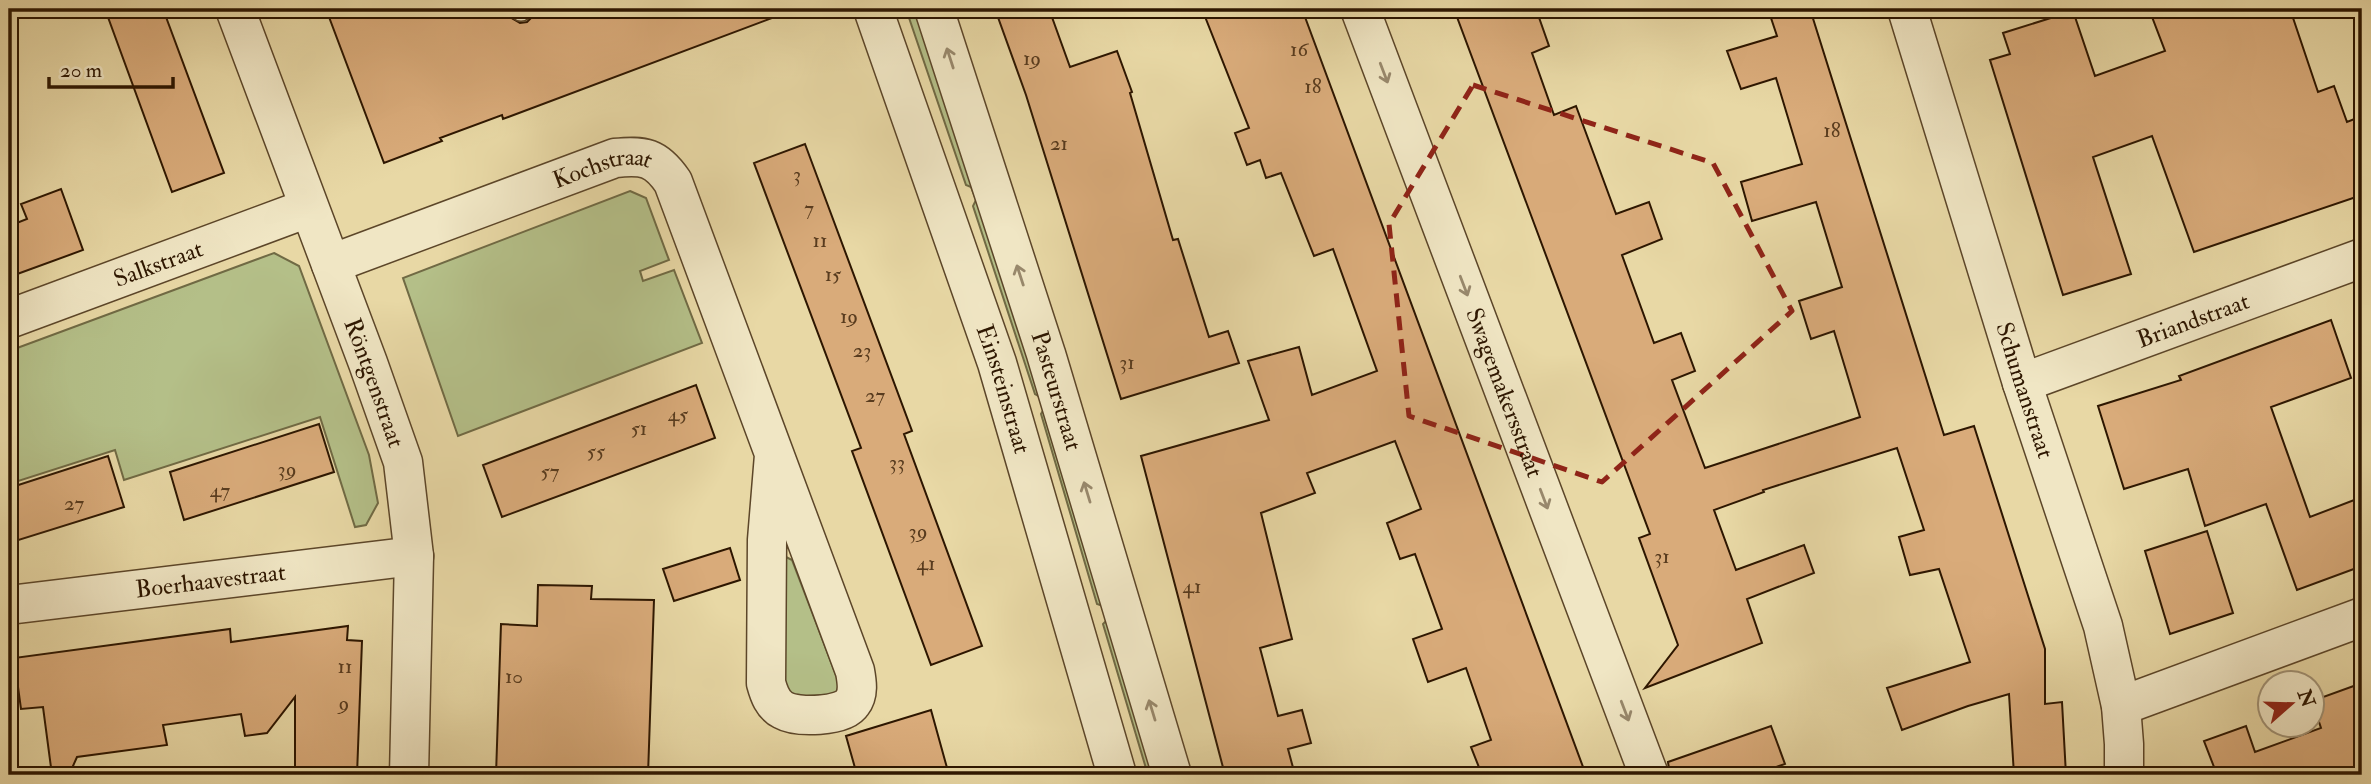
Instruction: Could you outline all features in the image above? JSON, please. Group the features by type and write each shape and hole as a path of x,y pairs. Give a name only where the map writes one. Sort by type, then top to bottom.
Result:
{"street":[{"name":"Röntgenstraat","path":"234,9 403,462 414,556 409,775"},
{"name":"Einsteinstraat","path":"873,9 997,363 1116,775"},
{"name":"Pasteurstraat","path":"934,9 1045,354 1172,775"},
{"name":"Swagemakersstraat","path":"1360,9 1648,775"},
{"name":"Schumanstraat","path":"1907,9 2022,383 2103,626 2121,706 2124,775"},
{"name":"Kochstraat","path":"331,264 615,158 635,156 650,159 663,168 673,182 855,671 858,686 853,702 845,710 834,714 794,714 773,702 768,693 767,540 774,455"},
{"name":"Salkstraat","path":"9,319 308,208"},
{"name":"Briandstraat","path":"2022,383 2362,258"},
{"name":"Boerhaavestraat","path":"9,605 414,556"},
{"path":"2121,706 2362,617"}],"highlighted area":[{"path":"1473,85 1713,163 1792,311 1602,482 1409,416 1389,224"}],"green space":[{"path":"906,9 921,9 1160,775 1148,775 1103,624 1107,620 1103,606 1097,604 1041,414 1044,409 1040,397 1035,394 973,206 976,200 971,187 966,185"},
{"path":"630,191 646,198 669,260 640,271 643,281 674,270 702,343 458,436 403,278"},
{"path":"274,253 299,266 369,455 378,503 366,525 355,527 320,417 124,480 115,450 9,484 9,351"},
{"path":"786,557 792,560 839,683 836,694 793,697 783,690"}],"building":[{"path":"105,9 163,9 224,173 172,192"},
{"path":"326,9 508,9 510,17 520,23 527,22 532,17 534,9 788,9 788,12 503,119 502,115 440,138 442,141 384,163"},
{"path":"995,9 1049,9 1070,67 1117,51 1132,92 1130,93 1173,240 1178,239 1209,337 1228,331 1239,363 1121,399 1026,95"},
{"path":"1202,9 1302,9 1586,775 1482,775 1471,747 1491,740 1466,668 1428,682 1413,639 1442,629 1415,554 1400,559 1387,523 1421,509 1395,441 1307,473 1315,493 1261,513 1292,639 1260,648 1278,716 1302,710 1311,743 1288,749 1295,775 1225,775 1141,456 1269,420 1248,361 1299,347 1312,395 1377,371 1333,249 1314,256 1281,173 1266,178 1260,160 1247,165 1235,133 1249,128"},
{"path":"1454,9 1536,9 1549,46 1532,53 1554,115 1576,106 1616,214 1649,202 1662,239 1622,255 1654,343 1681,333 1695,371 1672,380 1705,468 1860,417 1834,331 1811,339 1799,301 1842,287 1816,202 1752,221 1741,182 1802,164 1776,78 1741,89 1727,51 1777,36 1768,9 1810,9 1944,435 1974,426 2045,649 2045,704 2062,702 2066,775 2014,775 2009,694 1902,730 1887,688 1970,662 1939,569 1910,575 1899,537 1924,530 1897,448 1763,490 1764,492 1714,510 1736,570 1804,545 1814,573 1747,599 1762,643 1645,688 1678,645 1639,538 1650,534"},
{"path":"2149,9 2290,9 2318,92 2334,86 2347,122 2362,116 2362,195 2194,252 2152,136 2093,157 2131,274 2063,295 1990,60 2010,54 2003,33 2073,11 2095,76 2165,51"},
{"path":"805,144 912,431 904,434 982,646 931,665 852,451 861,448 754,163"},
{"path":"61,189 83,250 9,277 9,226 27,219 21,204"},
{"path":"2331,320 2351,378 2271,407 2310,517 2362,497 2362,566 2297,590 2266,504 2205,526 2188,469 2124,489 2098,406 2181,380 2179,376"},
{"path":"696,385 715,438 502,517 483,465"},
{"path":"319,424 334,472 184,520 170,472"},
{"path":"108,456 124,507 9,543 9,488"},
{"path":"2207,531 2233,613 2170,634 2145,551"},
{"path":"730,548 740,580 674,601 663,569"},
{"path":"538,585 592,586 591,599 654,600 648,775 496,775 501,624 537,626"},
{"path":"348,626 347,640 362,641 357,775 295,775 295,697 267,733 245,736 241,714 163,725 167,745 77,757 69,775 52,775 43,707 21,709 14,658 230,629 231,642"},
{"path":"2362,683 2362,775 2203,775 2203,771 2214,767 2204,741 2246,726 2255,752 2294,738 2326,738 2326,696"},
{"path":"931,710 949,775 857,775 846,736"},
{"path":"1771,726 1785,764 1776,767 1779,775 1670,775 1668,762"}]}
